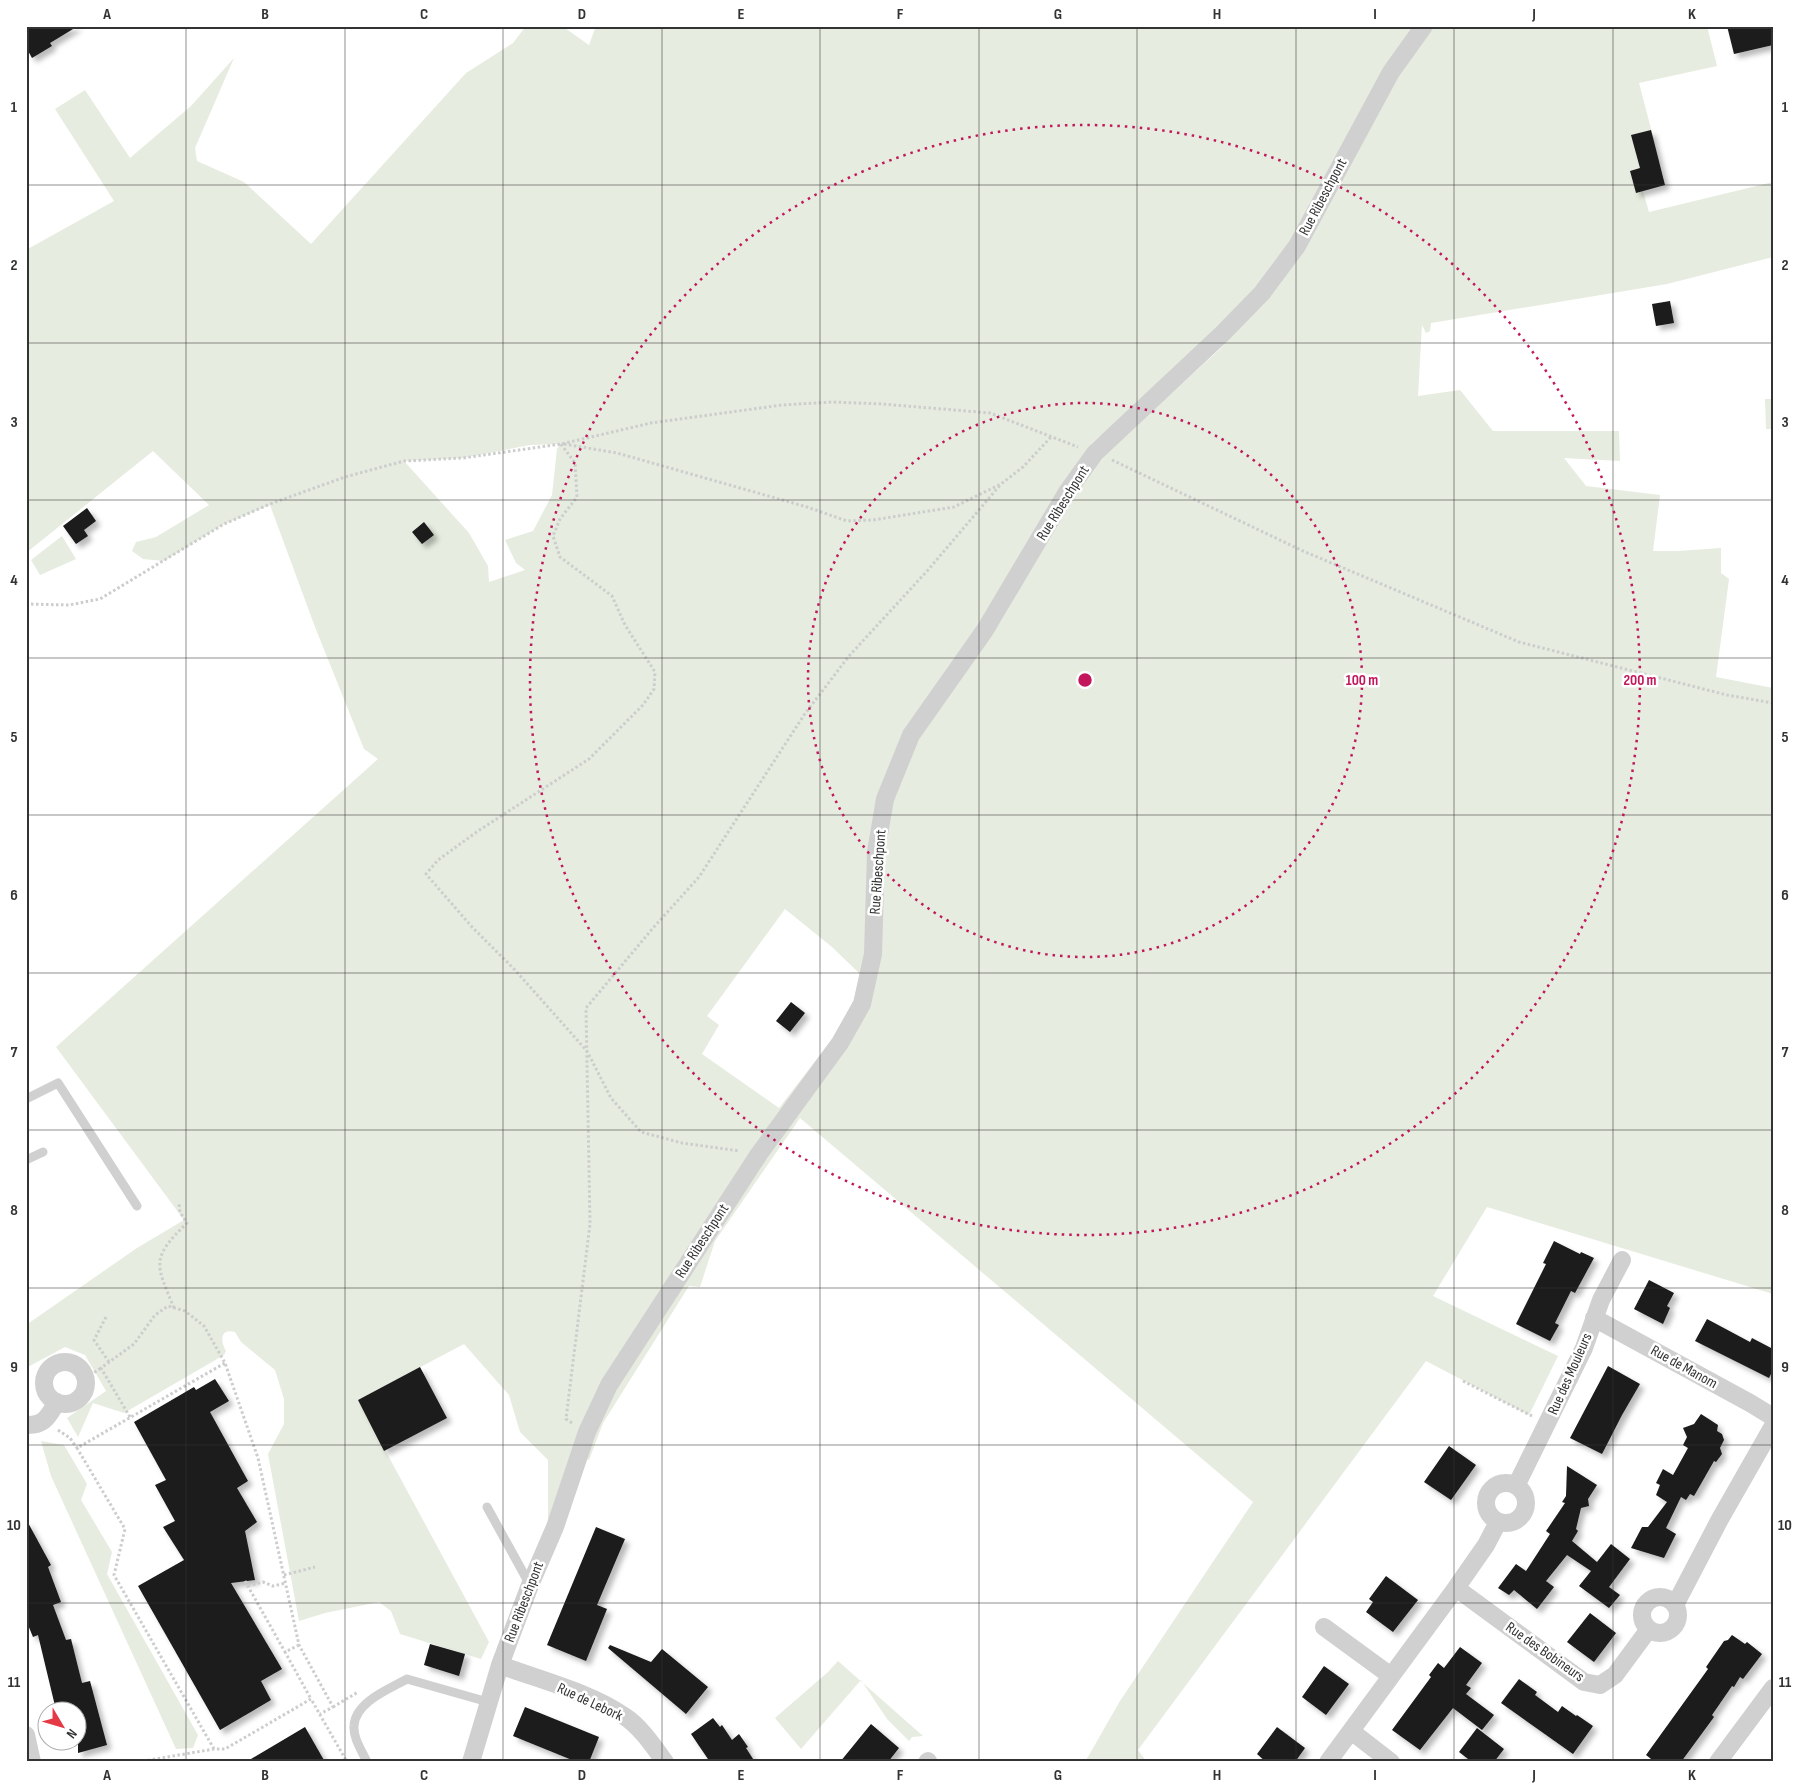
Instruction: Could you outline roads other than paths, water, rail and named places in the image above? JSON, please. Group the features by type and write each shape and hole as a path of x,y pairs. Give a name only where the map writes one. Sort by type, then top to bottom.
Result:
{"street":[{"name":"Rue Ribeschpont","path":"471,1762 500,1665 530,1585 555,1527 587,1432 609,1385 759,1154 840,1043 862,1004 873,954 876,852 885,799 911,735 985,630 1066,492 1095,453 1222,334 1262,293 1297,246 1391,72 1424,26"},
{"name":"Rue des Mouleurs","path":"1516,1486 1584,1348 1601,1300 1622,1260"},
{"name":"Rue de Manom","path":"1594,1318 1773,1417"},
{"path":"72,1362 78,1366 86,1378 84,1391 76,1401 63,1404 57,1402 46,1393 44,1379 51,1366 58,1363 72,1362"},
{"path":"26,1425 34,1426 45,1420 57,1402"},
{"path":"1675,1605 1720,1518 1773,1426"},
{"path":"1500,1484 1516,1486 1522,1491 1525,1498 1524,1512 1512,1522 1498,1522 1491,1517 1487,1510 1488,1494 1500,1484"},
{"path":"1328,1762 1456,1588 1486,1545 1498,1522"},
{"name":"Rue des Bobineurs","path":"1456,1588 1584,1682 1600,1685 1615,1675 1649,1629"},
{"path":"1659,1597 1666,1598 1675,1605 1678,1617 1672,1628 1661,1633 1649,1629 1642,1619 1644,1606 1648,1602 1659,1597"},
{"path":"1324,1627 1391,1676"},
{"name":"Rue de Lebork","path":"500,1665 577,1693 626,1716 647,1738 665,1762"},
{"path":"1718,1762 1773,1688"},
{"path":"1351,1731 1391,1762"},
{"path":"26,1735 32,1762"}],"lane":[{"path":"26,1099 58,1083 137,1206"},
{"path":"26,1160 43,1152"},
{"path":"487,1507 530,1585"},
{"path":"367,1762 356,1740 354,1726 358,1713 367,1703 406,1679 488,1702"}]}
